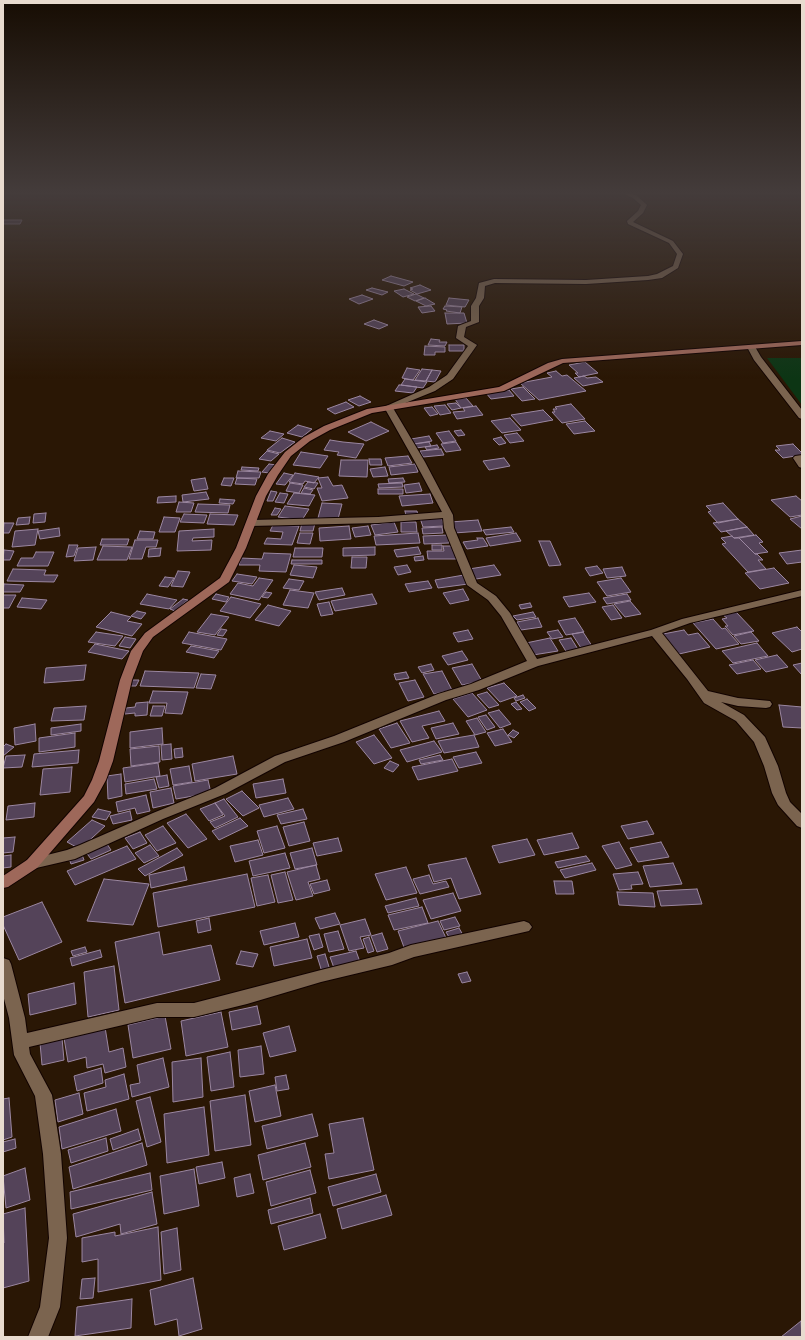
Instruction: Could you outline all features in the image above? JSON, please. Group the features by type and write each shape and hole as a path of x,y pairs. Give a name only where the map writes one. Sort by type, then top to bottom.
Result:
{"street":[{"path":"388,407 432,389 450,377 472,345 460,338 462,326 475,322 475,306 480,298 482,284 494,281 586,282 648,278 673,270 680,255"},
{"path":"3,882 32,864 89,799 99,780 117,721 126,680 142,643 149,635 225,580 241,548 260,496 272,474 288,454 307,439 327,428 370,411 501,389 551,365 562,362 802,343"},
{"path":"751,347 757,358 802,416"},
{"path":"388,407 448,514 449,528 472,585 492,598 506,615 534,663"},
{"path":"801,453 798,458 802,465"},
{"path":"251,523 378,520 448,514"},
{"path":"32,864 70,855 85,849 158,816 220,791 280,759 339,739 442,697 475,687 534,663 655,632 686,621 802,592"},
{"path":"655,632 691,676 708,700 740,718 760,740 771,766 779,793 785,804 802,823"},
{"path":"703,694 738,702 766,704"},
{"path":"20,1042 158,1010 188,1010 202,1008 392,959 411,951 524,927"},
{"path":"3,964 17,1018 22,1054 43,1095 52,1154 58,1238 50,1307 38,1337"}],"green space":[{"path":"767,358 802,358 802,405"}],"building":[{"path":"391,276 413,282 404,286 382,280"},
{"path":"420,285 431,290 417,294 410,290 413,289 410,288"},
{"path":"372,288 388,292 382,295 366,290"},
{"path":"404,289 414,294 403,297 394,291"},
{"path":"416,294 424,298 415,301 407,297"},
{"path":"362,295 373,299 359,304 349,299"},
{"path":"425,298 435,304 426,306 416,301"},
{"path":"449,298 469,300 465,307 446,305"},
{"path":"431,306 435,311 422,313 418,307"},
{"path":"445,306 462,307 460,313 446,311 447,310 443,309"},
{"path":"445,313 464,313 467,323 447,324"},
{"path":"374,320 388,325 379,329 364,324"},
{"path":"431,339 440,340 439,342 447,342 445,346 428,345"},
{"path":"449,345 464,345 464,351 449,351"},
{"path":"425,346 445,347 445,352 435,352 435,355 424,355"},
{"path":"585,362 598,373 579,377 575,373 578,373 569,365"},
{"path":"407,368 420,370 413,380 402,378"},
{"path":"422,369 432,370 426,381 415,380"},
{"path":"432,370 441,371 435,382 426,381"},
{"path":"556,371 562,376 567,375 586,391 539,400 520,383 552,377 547,373"},
{"path":"584,376 587,378 596,377 603,382 583,386 574,378"},
{"path":"405,379 427,382 423,388 401,385"},
{"path":"399,385 417,387 413,393 395,391"},
{"path":"523,387 535,399 522,401 511,389"},
{"path":"509,390 514,396 491,399 486,393"},
{"path":"360,396 371,402 359,406 348,400"},
{"path":"466,398 473,406 461,408 455,399"},
{"path":"346,402 354,407 335,414 327,409"},
{"path":"456,403 461,408 452,410 447,404"},
{"path":"571,404 585,419 562,423 552,412 555,412 553,409 557,409 555,407"},
{"path":"445,405 451,413 440,415 434,406"},
{"path":"476,406 483,415 457,419 453,412 465,411 463,408"},
{"path":"432,407 438,414 430,416 424,408"},
{"path":"543,410 553,420 521,426 511,415"},
{"path":"510,418 521,430 502,433 491,421"},
{"path":"585,421 595,431 574,434 566,424"},
{"path":"371,422 389,431 366,441 348,432"},
{"path":"298,425 312,429 302,437 287,433"},
{"path":"461,430 465,435 458,436 454,431"},
{"path":"270,431 284,434 276,441 261,438"},
{"path":"449,431 456,441 443,443 436,433"},
{"path":"517,433 524,441 510,443 504,435"},
{"path":"429,436 432,441 414,444 411,439"},
{"path":"501,437 506,443 499,445 493,439"},
{"path":"282,438 295,442 280,453 267,450"},
{"path":"330,440 364,444 356,458 337,455 339,452 324,450"},
{"path":"429,442 431,446 416,448 414,444"},
{"path":"456,442 461,450 446,452 441,444"},
{"path":"793,444 802,453 802,455 783,458 775,450 780,450 776,446"},
{"path":"437,445 439,448 427,450 425,447"},
{"path":"441,449 444,455 423,457 420,451"},
{"path":"267,451 279,454 271,461 259,459"},
{"path":"301,452 328,456 320,468 293,465"},
{"path":"408,456 412,463 388,466 385,458"},
{"path":"504,458 510,466 489,470 483,461"},
{"path":"369,459 381,459 382,465 370,465"},
{"path":"341,460 368,460 367,477 339,476"},
{"path":"269,464 277,465 269,473 262,472"},
{"path":"415,464 418,472 391,475 389,467"},
{"path":"242,467 259,468 258,471 241,470"},
{"path":"385,467 388,476 373,477 370,469"},
{"path":"238,471 261,472 259,478 236,478"},
{"path":"284,473 293,475 285,485 276,484"},
{"path":"295,473 319,477 314,483 305,481 303,484 289,482"},
{"path":"328,477 333,486 342,485 348,498 322,501 317,488 322,488 318,478"},
{"path":"205,478 208,489 194,491 191,480"},
{"path":"224,478 234,478 231,486 221,485"},
{"path":"237,478 257,479 255,485 235,484"},
{"path":"403,478 405,482 389,483 388,479"},
{"path":"308,482 318,483 314,489 304,487"},
{"path":"290,483 303,485 299,493 286,491"},
{"path":"402,483 403,487 379,488 378,484"},
{"path":"419,483 422,491 406,493 404,485"},
{"path":"304,488 313,490 310,494 301,493"},
{"path":"378,489 403,489 403,494 378,494"},
{"path":"271,491 277,492 273,501 267,501"},
{"path":"206,492 209,499 183,502 182,495"},
{"path":"280,493 288,494 284,503 275,502"},
{"path":"294,493 315,495 309,506 287,504"},
{"path":"430,494 433,503 402,506 399,496"},
{"path":"176,496 176,502 157,503 158,497"},
{"path":"796,496 802,501 802,515 790,517 771,500"},
{"path":"220,499 235,500 233,504 219,503"},
{"path":"179,502 194,503 191,512 176,512"},
{"path":"322,503 342,504 338,519 318,518"},
{"path":"723,503 738,519 718,523 708,512 711,511 706,506"},
{"path":"198,504 230,505 228,513 195,512"},
{"path":"285,506 309,509 302,520 278,517"},
{"path":"275,508 281,509 277,515 271,515"},
{"path":"405,511 417,511 418,515 406,516"},
{"path":"46,513 45,522 33,523 34,514"},
{"path":"184,514 207,515 204,523 180,522"},
{"path":"210,514 238,515 234,525 207,524"},
{"path":"441,516 444,526 423,527 420,518"},
{"path":"802,516 802,529 790,519"},
{"path":"30,517 29,524 16,525 18,518"},
{"path":"164,517 180,518 175,532 159,532"},
{"path":"738,519 747,527 721,532 713,523"},
{"path":"478,520 482,531 454,533 450,522"},
{"path":"394,522 398,532 375,535 371,525"},
{"path":"401,522 416,522 417,532 401,532"},
{"path":"4,523 14,523 9,533 3,533"},
{"path":"302,523 315,523 313,531 300,531"},
{"path":"273,525 299,526 292,545 264,544 267,538 281,539 283,532 270,531"},
{"path":"349,526 351,539 320,541 319,528"},
{"path":"368,526 371,535 355,537 352,528"},
{"path":"442,527 443,533 423,534 422,528"},
{"path":"511,527 514,532 486,535 483,530"},
{"path":"747,527 754,535 734,538 726,531"},
{"path":"59,528 60,536 40,539 38,531"},
{"path":"38,529 35,545 12,547 15,531"},
{"path":"214,529 214,537 193,538 192,541 212,540 211,550 177,551 179,531"},
{"path":"140,531 155,532 153,539 137,539"},
{"path":"300,533 313,533 310,544 297,543"},
{"path":"418,533 420,543 376,545 374,536"},
{"path":"516,533 521,541 490,546 486,538"},
{"path":"448,535 449,543 424,544 423,536"},
{"path":"756,535 763,542 759,543 768,552 755,554 739,538"},
{"path":"732,536 734,538 739,538 755,554 757,554 763,560 758,560 766,569 748,572 722,544 726,543 721,538"},
{"path":"477,538 483,538 488,546 467,549 463,542 478,540"},
{"path":"102,539 129,539 127,545 100,545"},
{"path":"135,540 158,540 156,547 146,547 142,559 129,559"},
{"path":"539,541 550,541 561,565 549,566"},
{"path":"69,545 78,545 74,556 66,557"},
{"path":"432,545 442,545 442,550 432,550"},
{"path":"103,546 132,547 127,560 97,560"},
{"path":"443,546 454,546 456,559 428,559 427,551 444,551"},
{"path":"96,547 93,560 74,561 78,548"},
{"path":"375,547 375,555 343,556 343,548"},
{"path":"418,547 421,554 397,557 394,550"},
{"path":"161,548 160,556 148,557 149,549"},
{"path":"295,548 323,548 322,557 293,557"},
{"path":"4,550 14,551 10,560 3,560"},
{"path":"802,550 802,562 787,564 779,553"},
{"path":"36,552 54,552 48,566 17,566 21,558 33,558"},
{"path":"264,553 291,554 286,572 259,571 260,565 239,565 241,558 262,559"},
{"path":"423,556 424,560 415,561 414,557"},
{"path":"352,557 367,557 366,568 351,568"},
{"path":"292,560 322,560 322,564 291,564"},
{"path":"294,565 317,567 313,578 290,575"},
{"path":"407,565 411,572 398,575 394,567"},
{"path":"494,565 501,575 476,579 469,569"},
{"path":"597,566 603,573 590,576 585,568"},
{"path":"622,567 626,576 607,578 603,569"},
{"path":"774,568 789,583 760,589 745,573"},
{"path":"13,569 46,570 44,575 58,575 54,582 7,581"},
{"path":"178,571 190,572 183,587 171,586"},
{"path":"237,574 257,577 252,584 232,581"},
{"path":"464,575 468,584 438,588 435,580"},
{"path":"165,577 174,578 168,587 159,586"},
{"path":"259,578 273,580 259,600 230,594 238,583 253,586"},
{"path":"621,578 631,592 607,596 597,582"},
{"path":"289,579 304,581 299,590 283,588"},
{"path":"428,581 432,588 409,592 405,584"},
{"path":"4,584 24,585 20,592 3,592"},
{"path":"342,588 345,595 319,600 315,592"},
{"path":"463,589 469,600 450,604 443,593"},
{"path":"290,590 314,593 308,608 283,605"},
{"path":"266,592 272,593 268,598 262,597"},
{"path":"589,593 596,602 569,607 563,597"},
{"path":"147,594 177,600 169,609 140,604"},
{"path":"216,594 229,597 226,602 212,599"},
{"path":"372,594 377,604 335,611 331,601"},
{"path":"627,594 631,600 607,604 603,598"},
{"path":"3,595 16,595 9,608 3,608"},
{"path":"231,597 261,604 250,618 220,611"},
{"path":"22,598 47,600 41,609 17,607"},
{"path":"183,599 188,600 175,611 170,609"},
{"path":"630,601 641,614 625,617 614,604"},
{"path":"329,602 333,614 321,616 317,604"},
{"path":"530,603 532,607 521,609 519,605"},
{"path":"268,605 291,611 279,626 255,620"},
{"path":"613,605 622,618 611,620 602,607"},
{"path":"137,611 146,613 141,619 131,616"},
{"path":"111,612 131,617 127,621 142,624 132,636 96,627"},
{"path":"533,612 536,617 517,620 513,616"},
{"path":"736,612 754,631 733,635 725,626 728,626 722,619 727,618 723,615"},
{"path":"211,614 229,617 215,635 197,632"},
{"path":"538,618 542,627 521,630 517,622"},
{"path":"575,618 584,632 566,635 558,621"},
{"path":"713,619 722,629 725,628 739,644 716,649 693,623"},
{"path":"797,627 802,632 802,649 792,652 772,633"},
{"path":"221,629 227,630 223,636 217,635"},
{"path":"468,630 473,639 458,642 453,633"},
{"path":"558,630 563,637 552,639 547,632"},
{"path":"684,630 688,635 698,633 710,647 679,654 663,634"},
{"path":"96,632 123,636 115,646 88,642"},
{"path":"189,632 227,639 221,650 182,643"},
{"path":"583,632 592,646 581,648 572,634"},
{"path":"751,632 759,641 741,644 734,636"},
{"path":"125,637 136,639 130,648 119,646"},
{"path":"550,638 558,651 533,655 526,643"},
{"path":"571,638 579,651 567,653 559,640"},
{"path":"757,643 768,656 733,663 722,651"},
{"path":"95,644 129,651 122,659 88,652"},
{"path":"191,646 219,651 214,658 186,652"},
{"path":"462,651 468,660 448,665 442,656"},
{"path":"777,655 788,667 766,672 755,660"},
{"path":"753,660 761,669 737,674 729,665"},
{"path":"802,663 802,675 793,665"},
{"path":"431,664 434,670 422,673 418,667"},
{"path":"472,664 482,681 462,685 452,668"},
{"path":"86,665 84,680 44,683 46,668"},
{"path":"145,671 199,673 194,688 140,686"},
{"path":"442,671 452,690 434,694 423,674"},
{"path":"406,672 409,678 396,680 394,674"},
{"path":"201,674 216,675 211,689 196,688"},
{"path":"130,680 139,680 136,686 128,686"},
{"path":"415,680 424,697 408,701 399,683"},
{"path":"504,683 517,696 500,702 487,688"},
{"path":"153,691 188,692 182,714 165,713 167,703 149,703"},
{"path":"487,692 499,705 489,708 477,695"},
{"path":"472,693 487,710 468,717 453,699"},
{"path":"523,695 525,698 516,701 514,698"},
{"path":"527,699 536,708 529,711 520,702"},
{"path":"148,702 147,715 135,716 135,713 125,714 126,708 135,707 136,703"},
{"path":"516,702 522,709 517,710 511,704"},
{"path":"779,705 802,707 802,728 783,727"},
{"path":"86,706 84,720 51,721 54,708"},
{"path":"153,706 165,706 162,716 150,716"},
{"path":"499,710 511,724 500,728 488,713"},
{"path":"439,711 445,721 422,726 429,738 412,742 400,721"},
{"path":"486,715 495,727 487,730 478,717"},
{"path":"477,718 486,732 475,735 466,721"},
{"path":"397,723 410,743 391,748 379,729"},
{"path":"453,723 459,734 436,739 431,728"},
{"path":"35,724 36,741 15,745 14,728"},
{"path":"81,724 81,731 51,735 51,728"},
{"path":"162,728 163,744 130,748 130,732"},
{"path":"503,729 512,742 495,746 487,733"},
{"path":"513,730 519,733 514,738 508,735"},
{"path":"75,733 75,747 39,752 39,738"},
{"path":"374,735 392,758 374,764 356,742"},
{"path":"474,735 479,747 444,753 438,741"},
{"path":"434,741 442,752 407,762 400,750"},
{"path":"6,744 14,747 3,756 3,747"},
{"path":"171,744 172,759 162,760 161,745"},
{"path":"159,746 160,762 131,766 130,749"},
{"path":"182,748 183,757 175,758 174,749"},
{"path":"79,750 78,763 32,767 34,754"},
{"path":"476,752 482,763 459,768 453,757"},
{"path":"25,755 22,767 3,768 6,756"},
{"path":"440,755 443,760 421,764 419,760"},
{"path":"233,756 237,774 195,781 192,764"},
{"path":"452,759 458,771 418,780 412,767"},
{"path":"390,761 399,765 393,772 384,768"},
{"path":"158,763 160,776 125,782 123,768"},
{"path":"189,766 192,782 173,785 170,769"},
{"path":"72,767 70,792 40,795 43,769"},
{"path":"121,774 122,796 108,799 107,776"},
{"path":"167,775 169,786 159,788 156,777"},
{"path":"154,779 157,789 126,794 125,784"},
{"path":"283,779 286,793 256,798 253,784"},
{"path":"208,780 211,793 176,799 173,786"},
{"path":"171,788 174,803 153,808 150,792"},
{"path":"242,791 259,808 243,816 226,799"},
{"path":"146,795 150,811 137,814 135,808 118,812 116,802"},
{"path":"288,798 294,809 264,817 259,805"},
{"path":"224,799 238,817 215,828 210,822 225,816 215,803"},
{"path":"35,803 34,817 6,820 8,806"},
{"path":"215,803 223,815 209,821 200,809"},
{"path":"98,809 111,812 106,820 92,817"},
{"path":"303,809 307,819 281,824 277,815"},
{"path":"130,811 132,820 113,824 110,816"},
{"path":"186,814 207,839 188,848 167,823"},
{"path":"240,818 248,826 219,840 212,831"},
{"path":"92,820 105,826 80,849 67,842"},
{"path":"647,821 654,834 628,839 621,826"},
{"path":"304,822 310,841 289,846 283,827"},
{"path":"163,826 176,843 157,851 145,835"},
{"path":"277,826 285,848 264,853 257,831"},
{"path":"140,832 147,843 133,849 125,838"},
{"path":"572,833 579,848 544,855 537,840"},
{"path":"15,837 13,852 3,853 3,838"},
{"path":"338,838 342,851 317,856 313,843"},
{"path":"527,839 535,855 499,863 492,846"},
{"path":"258,840 263,855 235,862 230,846"},
{"path":"105,841 111,850 91,859 85,851"},
{"path":"619,842 632,865 616,869 602,846"},
{"path":"661,842 669,857 638,862 630,848"},
{"path":"150,845 159,856 144,863 135,853"},
{"path":"127,846 136,859 75,885 67,871"},
{"path":"177,848 183,855 145,876 138,869"},
{"path":"312,848 317,865 295,869 290,853"},
{"path":"81,852 84,860 71,864 68,856"},
{"path":"285,853 290,868 253,876 249,861"},
{"path":"11,855 11,867 3,868 3,856"},
{"path":"586,856 590,861 558,868 555,862"},
{"path":"466,858 481,894 459,899 451,878 434,882 428,865"},
{"path":"592,863 596,870 565,878 560,870"},
{"path":"673,863 682,884 650,887 643,866"},
{"path":"316,865 320,879 308,882 313,896 296,900 287,872"},
{"path":"184,867 187,880 151,888 149,875"},
{"path":"406,867 417,893 386,900 375,874"},
{"path":"285,872 293,900 278,903 271,875"},
{"path":"638,872 643,884 631,885 632,889 619,890 613,874"},
{"path":"247,874 255,907 158,927 153,893"},
{"path":"268,875 275,902 257,906 251,878"},
{"path":"429,875 433,884 446,881 449,887 420,894 413,879"},
{"path":"104,879 149,884 133,925 87,921"},
{"path":"327,880 330,890 314,894 310,884"},
{"path":"554,881 572,881 574,894 556,894"},
{"path":"697,889 702,904 661,906 657,891"},
{"path":"617,892 653,893 655,907 619,905"},
{"path":"453,893 461,911 431,919 423,900"},
{"path":"416,898 419,906 388,913 385,906"},
{"path":"42,902 62,942 19,960 3,925 3,917"},
{"path":"422,907 428,923 394,930 388,915"},
{"path":"335,913 340,924 320,929 315,918"},
{"path":"455,917 460,926 444,930 440,921"},
{"path":"209,918 211,930 198,933 196,921"},
{"path":"365,919 371,935 360,937 364,948 349,951 340,925"},
{"path":"438,921 447,940 405,950 398,931"},
{"path":"295,923 299,937 264,945 260,931"},
{"path":"459,928 463,935 450,939 446,932"},
{"path":"338,931 344,949 329,952 324,934"},
{"path":"159,932 163,955 211,945 220,980 125,1003 115,942"},
{"path":"382,933 388,949 377,952 371,936"},
{"path":"319,934 323,947 314,950 309,936"},
{"path":"369,937 374,951 368,953 363,939"},
{"path":"307,939 312,958 274,966 270,947"},
{"path":"85,947 87,952 73,956 71,951"},
{"path":"100,950 102,957 72,966 70,958"},
{"path":"241,951 258,954 253,967 236,964"},
{"path":"356,951 360,962 334,968 330,957"},
{"path":"325,954 330,970 322,972 317,956"},
{"path":"114,966 119,1010 88,1017 84,972"},
{"path":"467,972 471,981 462,983 458,974"},
{"path":"74,983 76,1004 30,1015 28,994"},
{"path":"257,1006 261,1024 232,1030 229,1012"},
{"path":"221,1012 228,1047 186,1056 181,1021"},
{"path":"165,1016 171,1049 133,1058 128,1025"},
{"path":"289,1026 296,1051 270,1057 263,1033"},
{"path":"105,1027 109,1052 123,1048 126,1067 105,1073 103,1064 87,1068 86,1057 68,1062 64,1038"},
{"path":"62,1038 64,1060 42,1065 40,1043"},
{"path":"261,1046 264,1074 240,1077 238,1050"},
{"path":"230,1052 234,1087 211,1091 207,1057"},
{"path":"163,1058 169,1087 132,1097 130,1085 140,1083 137,1065"},
{"path":"201,1058 203,1097 173,1102 172,1062"},
{"path":"101,1068 103,1083 77,1091 74,1076"},
{"path":"124,1074 129,1099 87,1111 84,1093 106,1087 105,1080"},
{"path":"286,1075 289,1089 277,1091 275,1077"},
{"path":"275,1085 281,1116 255,1122 249,1091"},
{"path":"79,1093 83,1114 58,1122 55,1100"},
{"path":"245,1095 251,1145 215,1151 210,1101"},
{"path":"150,1097 161,1142 147,1147 136,1101"},
{"path":"9,1098 12,1137 3,1140 3,1099"},
{"path":"204,1107 209,1155 167,1163 164,1114"},
{"path":"116,1109 121,1131 62,1149 59,1127"},
{"path":"312,1114 318,1136 267,1149 262,1126"},
{"path":"363,1118 374,1170 329,1179 325,1154 334,1153 329,1124"},
{"path":"138,1129 141,1140 113,1150 110,1139"},
{"path":"106,1138 108,1151 71,1163 68,1150"},
{"path":"15,1139 16,1148 3,1152 3,1142"},
{"path":"142,1143 147,1165 73,1189 69,1167"},
{"path":"305,1143 311,1167 263,1180 258,1155"},
{"path":"222,1162 225,1178 199,1184 196,1167"},
{"path":"25,1168 30,1200 6,1208 3,1176"},
{"path":"194,1169 199,1206 164,1214 160,1176"},
{"path":"310,1170 316,1193 271,1206 266,1182"},
{"path":"150,1173 152,1190 71,1209 70,1192"},
{"path":"250,1174 254,1193 237,1197 234,1178"},
{"path":"376,1174 381,1192 333,1206 328,1187"},
{"path":"152,1192 157,1224 121,1234 120,1224 76,1237 73,1214"},
{"path":"386,1195 392,1215 342,1229 337,1209"},
{"path":"310,1198 313,1213 271,1224 268,1210"},
{"path":"25,1208 29,1281 3,1288 3,1214"},
{"path":"320,1214 326,1238 284,1250 278,1226"},
{"path":"158,1227 161,1280 98,1292 98,1259 82,1262 82,1238 115,1232 115,1236"},
{"path":"177,1228 181,1270 164,1274 161,1232"},
{"path":"95,1278 93,1298 80,1299 82,1279"},
{"path":"193,1278 202,1329 179,1336 177,1319 155,1325 150,1290"},
{"path":"132,1299 131,1328 75,1336 77,1307"},
{"path":"801,1321 802,1337 781,1337"}]}
